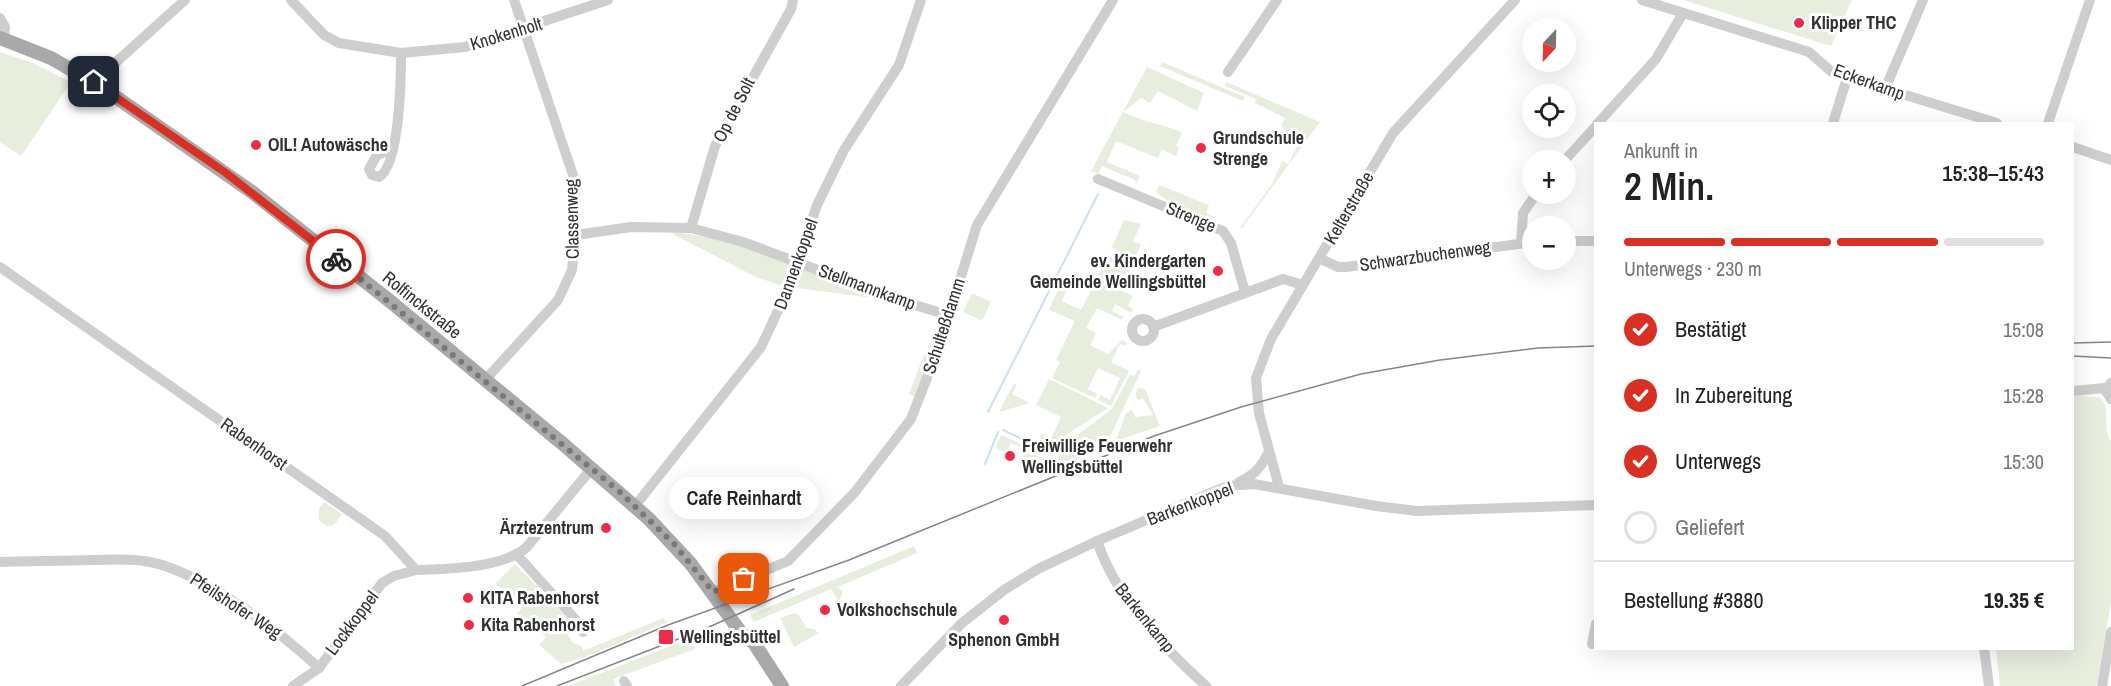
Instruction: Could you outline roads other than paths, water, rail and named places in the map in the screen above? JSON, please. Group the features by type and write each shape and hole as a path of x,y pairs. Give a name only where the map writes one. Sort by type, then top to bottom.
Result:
{"main road":[{"name":"Rolfinckstraße","path":"2,38 51,58 94,82 252,192 592,468 675,545 713,592 742,634 771,686"},
{"name":"Rolfinckstraße","path":"742,634 754,643 782,686"}],"street":[{"path":"94,82 185,0"},
{"name":"Knokenholt","path":"291,0 324,35 339,43 401,53 465,47 608,0"},
{"name":"Classenweg","path":"485,380 558,300 572,270 576,235 575,181 514,0"},
{"name":"Op de Solt","path":"691,228 715,146 791,9 793,0"},
{"name":"Dannenkoppel","path":"635,506 761,347 798,262 817,205 830,177 899,64 921,0"},
{"name":"Schulteßdamm","path":"713,592 728,584 783,566 855,492 911,419 939,347 977,225 1113,0"},
{"path":"1228,72 1277,0"},
{"name":"Kelterstraße","path":"1280,487 1259,413 1256,378 1271,339 1393,133 1515,0"},
{"name":"Eckerkamp","path":"1642,0 1809,52 1833,73 1847,78 1994,122"},
{"path":"1885,89 1923,0"},
{"path":"2049,122 2090,0"},
{"path":"1599,122 1656,59 1683,13"},
{"name":"Rolfinckstraße","path":"0,18 5,27 2,38"},
{"path":"392,149 400,105 401,53"},
{"path":"1833,122 1847,78"},
{"path":"1574,150 1594,127"},
{"path":"2074,147 2111,160"},
{"name":"Strenge","path":"1098,179 1223,231 1231,243 1245,292"},
{"path":"1521,243 1523,213 1529,204"},
{"name":"Stellmannkamp","path":"576,235 631,227 691,228 743,242 898,300 948,315"},
{"path":"1576,242 1594,241"},
{"name":"Schwarzbuchenweg","path":"1320,258 1338,267 1346,267 1521,243"},
{"name":"Rabenhorst","path":"0,267 385,536 416,570"},
{"path":"1153,327 1283,279 1303,285"},
{"path":"2074,391 2108,386 2111,399"},
{"path":"1227,486 1251,477 1262,465 1269,451"},
{"path":"416,570 477,565 517,555 526,548 592,468"},
{"name":"Barkenkoppel","path":"904,684 962,623 1004,590 1038,569 1097,541 1227,486 1254,484 1280,487 1376,506 1417,511 1594,505"},
{"name":"Barkenkamp","path":"1097,541 1107,569 1137,614 1206,686"},
{"path":"517,555 576,620 583,632"},
{"name":"Pfeilshofer Weg","path":"0,562 124,560 149,562 175,569 201,582 290,641 319,668"},
{"name":"Lockkoppel","path":"293,686 319,668 382,583 394,576 416,570"},
{"path":"2102,686 2111,632"},
{"path":"1592,644 1594,634"},
{"path":"1984,650 1989,686"}],"waterway":[{"path":"988,412 1098,194"},
{"path":"1003,430 1050,452"},
{"path":"985,464 998,432"}],"tram line":[{"path":"2074,343 2111,342"},
{"path":"522,686 668,625 849,560 1154,436 1241,407 1361,374 1440,360 1538,348 1594,346"},
{"path":"2074,356 2111,358"},
{"path":"557,686 709,627 794,589"}],"place":[{"name":"Klipper THC","path":"1799,23"},
{"name":"OIL! Autowäsche","path":"256,145"},
{"name":"Grundschule Strenge","path":"1201,148"},
{"name":"ev. Kindergarten Gemeinde Wellingsbüttel","path":"1218,271"},
{"name":"Freiwillige Feuerwehr Wellingsbüttel","path":"1010,456"},
{"name":"Ärztezentrum","path":"606,528"},
{"name":"Cafe Reinhardt","path":"744,579"},
{"name":"KITA Rabenhorst","path":"468,598"},
{"name":"Volkshochschule","path":"825,610"},
{"name":"Sphenon GmbH","path":"1004,620"},
{"name":"Kita Rabenhorst","path":"469,625"},
{"name":"Wellingsbüttel","path":"666,637"}]}
